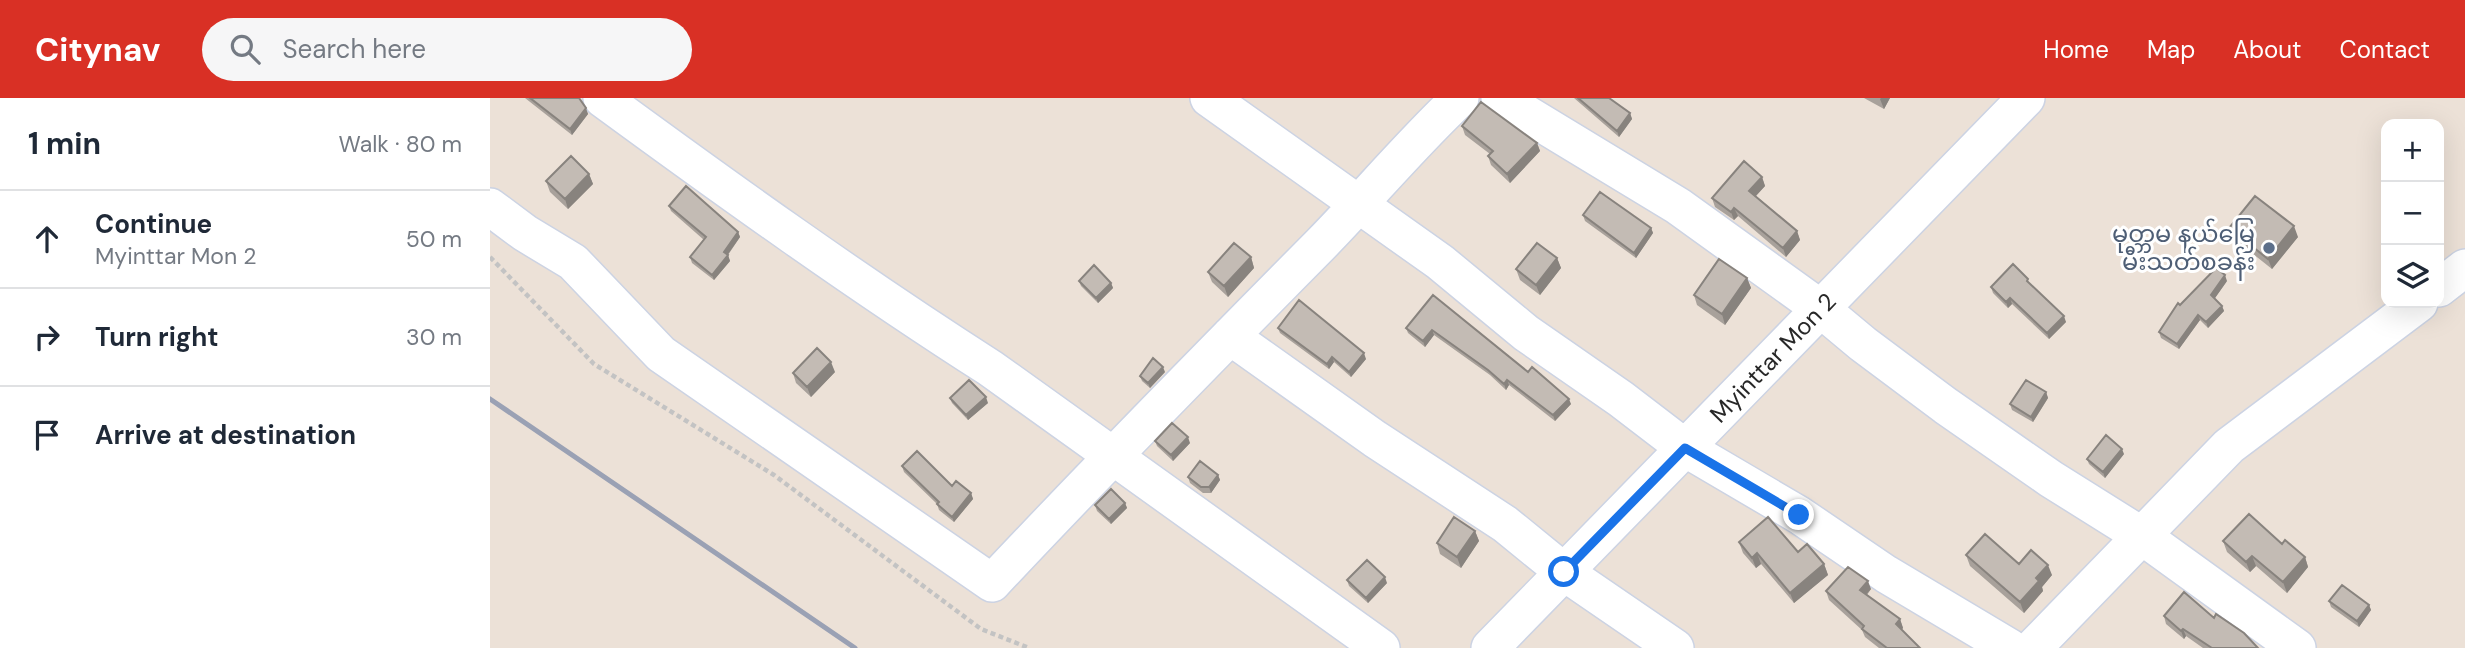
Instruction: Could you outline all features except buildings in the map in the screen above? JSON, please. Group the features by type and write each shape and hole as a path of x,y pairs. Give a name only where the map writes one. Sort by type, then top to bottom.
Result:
{"street":[{"path":"602,98 777,224 990,368 1381,648"},
{"path":"1209,98 1358,206 1440,261 1526,333 1621,398 1685,448 1799,515 1897,581 2010,648"},
{"path":"490,207 525,233 573,262 662,354 992,583 1460,98"},
{"path":"1500,98 1678,206 1821,309 1946,406 2051,479 2142,536 2297,648"},
{"name":"Myinttar Mon 2","path":"1490,648 2026,98"},
{"path":"2444,284 2465,268"},
{"path":"2033,648 2228,446 2412,308"},
{"path":"1230,336 1375,439 1505,524 1564,572 1675,648"}],"path":[{"path":"490,257 594,364 774,475 981,629 1029,648"}],"railway":[{"path":"490,399 855,648"}],"place":[{"name":"မုတ္တမ နယ်မြေ မီးသတ်စခန်း","path":"2269,248"}],"route":[{"path":"1564,572 1685,448 1799,515"}]}
